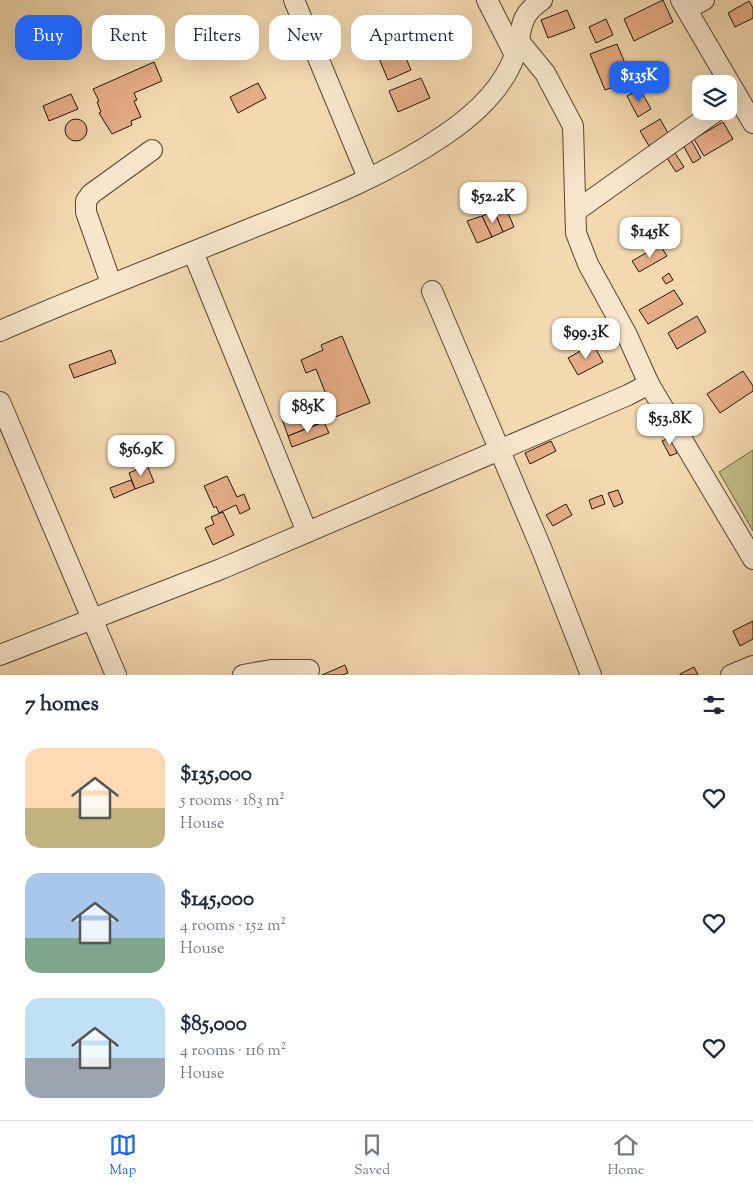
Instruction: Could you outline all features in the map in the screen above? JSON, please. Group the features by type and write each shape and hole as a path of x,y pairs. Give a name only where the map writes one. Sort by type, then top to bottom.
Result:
{"street":[{"path":"294,0 368,178"},
{"path":"487,0 516,47 545,73 573,126 576,233 588,264 626,335 649,384 753,559"},
{"path":"0,331 110,283 292,212 368,178 409,157 447,134 478,110 504,76 516,47 523,18 542,0"},
{"path":"691,3 722,75"},
{"path":"737,104 753,123"},
{"path":"576,211 703,120"},
{"path":"110,283 86,212 86,201 91,194 152,150"},
{"path":"193,252 308,532"},
{"path":"432,291 542,550 591,675"},
{"path":"0,655 308,532 628,396 649,384"},
{"path":"0,402 116,675"},
{"path":"731,675 753,666"},
{"path":"243,675 271,670 309,670"}],"shaded area":[{"path":"753,450 753,531 719,472"}],"building":[{"path":"663,0 673,22 634,41 624,19"},
{"path":"749,1 753,8 753,18 735,27 728,13"},
{"path":"567,10 575,28 548,38 541,20"},
{"path":"606,19 613,35 596,43 589,27"},
{"path":"617,44 632,80 605,90 590,54"},
{"path":"380,60 407,60 411,70 388,80"},
{"path":"154,62 162,81 134,93 137,100 134,101 141,117 131,121 132,125 112,134 99,113 101,112 97,102 99,101 93,89"},
{"path":"421,78 430,98 398,112 389,91"},
{"path":"258,83 266,98 238,113 230,97"},
{"path":"640,89 651,109 638,117 627,96"},
{"path":"71,94 78,109 49,121 43,106"},
{"path":"76,119 84,122 87,130 84,138 76,141 68,138 65,130 68,122"},
{"path":"660,119 669,135 649,146 640,131"},
{"path":"723,122 733,139 704,156 694,139"},
{"path":"691,140 701,158 693,163 683,145"},
{"path":"675,153 684,167 676,172 667,158"},
{"path":"505,206 514,227 503,232 494,211"},
{"path":"494,211 503,232 492,237 482,216"},
{"path":"482,216 492,237 477,243 467,221"},
{"path":"643,223 650,236 634,245 627,231"},
{"path":"660,245 667,256 639,272 632,261"},
{"path":"669,273 673,280 666,284 662,278"},
{"path":"674,290 683,304 648,324 639,310"},
{"path":"697,316 706,332 677,349 668,333"},
{"path":"342,336 370,403 288,436 281,416 327,397 316,369 306,373 301,360 323,350 321,345"},
{"path":"593,344 603,362 578,375 568,358"},
{"path":"111,350 116,363 74,378 69,365"},
{"path":"743,371 753,386 753,391 720,413 707,394"},
{"path":"324,422 329,433 292,447 288,436"},
{"path":"671,437 677,453 670,456 662,441"},
{"path":"551,441 556,451 530,464 525,453"},
{"path":"147,465 154,482 135,489 129,473"},
{"path":"227,476 237,497 244,494 250,509 240,514 236,505 219,513 216,506 214,508 204,486"},
{"path":"131,480 135,489 114,498 110,488"},
{"path":"618,490 623,503 614,507 608,493"},
{"path":"602,495 605,504 592,509 589,500"},
{"path":"566,504 572,515 553,526 546,515"},
{"path":"223,512 234,535 213,545 205,528 214,524 211,517"},
{"path":"753,621 753,639 740,646 733,631"},
{"path":"345,665 348,673 342,675 322,675"},
{"path":"694,667 698,675 680,675 680,674"}]}
